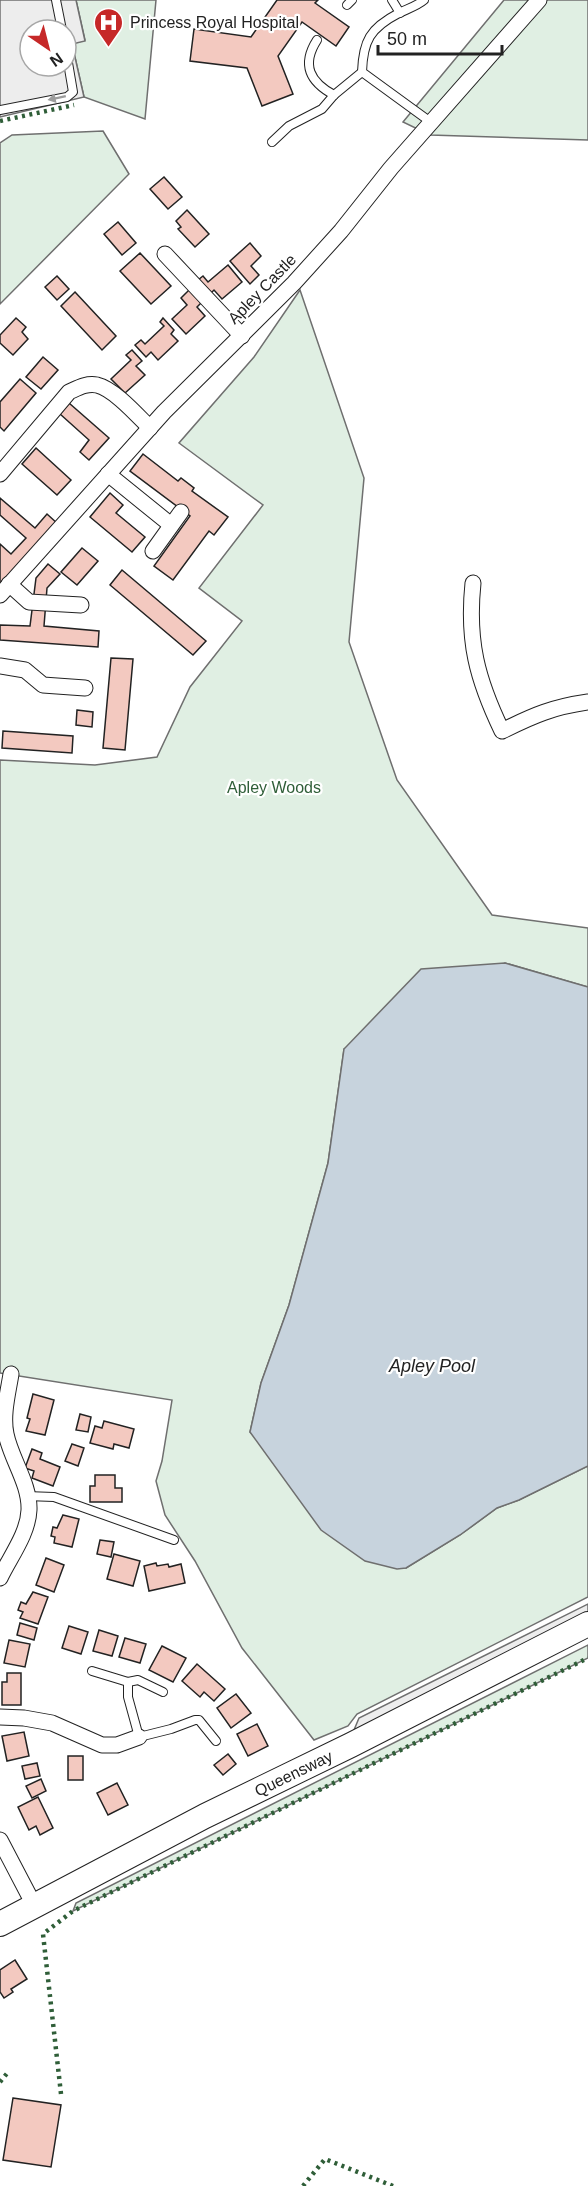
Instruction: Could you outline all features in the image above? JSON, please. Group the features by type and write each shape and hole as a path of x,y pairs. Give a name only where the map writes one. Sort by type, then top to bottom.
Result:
{"main road":[{"name":"Queensway","path":"0,1924 195,1821 381,1730 588,1624"}],"street":[{"name":"Apley Castle","path":"5,590 150,428 294,284 341,231 391,168 539,0"},
{"path":"165,254 242,336"},
{"path":"0,474 69,392 84,385 97,385 109,391 150,428"},
{"path":"108,474 171,525"},
{"path":"153,551 181,512"},
{"path":"473,583 472,629 477,664 486,697 502,731 541,712 588,702"},
{"path":"5,590 29,602 81,605"},
{"path":"0,666 25,670 44,685 85,688"},
{"path":"1,1572 23,1534 29,1509 3,1435 11,1374"},
{"path":"0,1717 52,1723 102,1745 117,1745 139,1737"},
{"path":"0,1840 34,1905"}],"lane":[{"path":"56,0 60,18"},
{"path":"392,0 400,13"},
{"path":"272,142 289,126 322,109 334,95 362,72 363,50 373,31 389,18 424,0"},
{"path":"317,40 309,56 309,66 318,84 334,95"},
{"path":"362,72 432,123"},
{"path":"0,110 67,97 73,92 71,78"},
{"path":"26,1496 54,1497 174,1540"},
{"path":"92,1671 128,1682 138,1680 163,1692"},
{"path":"128,1682 128,1697 139,1737 199,1720 216,1742"}],"green space":[{"path":"76,0 156,0 145,119 84,97 78,70 78,42 85,40"},
{"path":"504,0 588,0 588,140 430,135 403,122"},
{"path":"103,131 129,174 0,304 0,143 12,135"},
{"name":"Apley Woods","path":"300,290 364,478 349,642 397,780 492,915 588,928 588,987 505,963 344,1049 328,1163 289,1305 261,1383 250,1432 406,1568 460,1535 497,1508 519,1500 588,1466 588,1597 357,1714 348,1726 314,1740 242,1648 195,1561 165,1515 156,1481 162,1461 172,1400 0,1373 0,760 95,765 157,757 190,687 242,621 199,588 263,505 179,443 254,357"},
{"path":"588,1645 588,1658 73,1911 76,1903"}],"shaded area":[{"path":"0,0 76,0 85,41 78,43 78,18 18,18 18,78 78,78 78,70 84,97 0,117"},
{"path":"588,1604 588,1624 351,1745 359,1718"}],"water":[{"name":"Apley Pool","path":"505,963 588,987 588,1466 519,1500 497,1508 460,1535 406,1568 397,1569 365,1561 321,1530 250,1432 261,1383 289,1305 328,1163 344,1049 421,969"}],"building":[{"path":"277,0 318,0 315,3 349,27 336,46 302,22 278,56 293,94 262,106 247,68 190,61 194,29 251,37"},
{"path":"164,177 182,197 168,209 150,189"},
{"path":"187,210 209,234 195,247 178,229 181,227 176,221"},
{"path":"118,222 136,243 122,255 104,234"},
{"path":"250,243 261,256 251,266 259,275 250,284 230,261"},
{"path":"140,253 171,286 151,304 120,271"},
{"path":"228,265 242,282 222,299 214,290 210,294 198,280 203,276 208,282"},
{"path":"57,276 69,289 57,300 45,287"},
{"path":"190,289 202,302 197,307 205,316 186,334 172,319 187,305 181,298"},
{"path":"75,292 116,336 102,350 61,306"},
{"path":"16,318 26,327 22,332 28,339 13,355 0,343 0,335"},
{"path":"163,318 174,330 171,334 178,341 158,360 151,352 146,357 135,345 141,340 145,344 164,326 160,322"},
{"path":"132,350 142,361 136,366 145,375 125,393 111,379 131,360 126,355"},
{"path":"43,357 58,370 41,389 26,377"},
{"path":"20,379 36,393 4,431 0,427 0,402"},
{"path":"69,403 109,438 89,460 80,452 89,440 60,414"},
{"path":"36,448 71,480 57,495 22,464"},
{"path":"143,454 178,481 181,478 194,488 192,491 228,517 214,535 209,531 173,580 154,566 190,516 130,471"},
{"path":"110,493 123,505 116,513 145,537 132,552 90,517"},
{"path":"0,498 35,528 47,514 58,524 0,590 0,544 11,554 26,538 0,515"},
{"path":"82,548 98,561 77,585 61,572"},
{"path":"48,564 60,574 47,588 44,626 99,631 98,647 0,640 0,625 30,626 36,578"},
{"path":"122,570 206,641 193,655 110,585"},
{"path":"111,658 133,659 125,750 103,748"},
{"path":"77,710 93,712 92,727 76,725"},
{"path":"3,731 73,736 72,753 2,748"},
{"path":"33,1394 54,1400 45,1435 26,1431"},
{"path":"80,1414 91,1417 88,1432 76,1430"},
{"path":"104,1421 134,1429 129,1448 114,1444 113,1449 90,1443 95,1426 102,1428"},
{"path":"72,1444 84,1448 78,1466 65,1461"},
{"path":"32,1449 42,1453 40,1459 60,1467 53,1486 32,1478 34,1471 25,1468"},
{"path":"95,1475 115,1475 115,1488 122,1488 122,1502 90,1502 90,1486 95,1486"},
{"path":"63,1515 79,1519 72,1547 54,1543 55,1537 51,1536 53,1527 57,1528"},
{"path":"100,1540 114,1542 111,1557 97,1554"},
{"path":"114,1554 140,1561 133,1586 107,1579"},
{"path":"46,1558 64,1565 54,1592 36,1585"},
{"path":"156,1563 157,1566 168,1564 169,1567 181,1564 185,1583 149,1591 144,1566"},
{"path":"33,1592 48,1597 38,1624 20,1618 23,1612 18,1610 21,1602 26,1604"},
{"path":"20,1623 37,1628 34,1640 17,1635"},
{"path":"69,1626 88,1632 81,1654 62,1648"},
{"path":"99,1630 118,1636 112,1656 93,1651"},
{"path":"125,1638 146,1644 140,1663 119,1657"},
{"path":"9,1640 30,1644 25,1667 4,1663"},
{"path":"162,1646 186,1658 173,1682 149,1670"},
{"path":"197,1664 225,1689 214,1701 204,1692 200,1697 182,1681"},
{"path":"7,1673 21,1673 21,1705 2,1705 2,1682 7,1682"},
{"path":"236,1694 251,1713 231,1728 217,1708"},
{"path":"257,1724 268,1746 248,1756 237,1734"},
{"path":"24,1732 29,1756 7,1761 2,1736"},
{"path":"228,1754 236,1764 223,1775 214,1765"},
{"path":"68,1756 83,1756 83,1780 68,1780"},
{"path":"37,1763 40,1776 25,1779 22,1766"},
{"path":"41,1779 46,1791 32,1798 26,1786"},
{"path":"117,1783 128,1805 108,1815 97,1793"},
{"path":"38,1797 53,1828 40,1835 36,1826 29,1830 18,1807"},
{"path":"15,1960 27,1979 11,1989 13,1992 4,1998 0,1992 0,1970"},
{"path":"13,2098 61,2105 51,2167 3,2160"}],"hedge":[{"path":"0,121 74,105"},
{"path":"61,2094 43,1934 73,1911 588,1658"},
{"path":"0,2082 9,2071"},
{"path":"303,2186 325,2159 393,2186"}],"place":[{"name":"Princess Royal Hospital","path":"109,48"}]}
